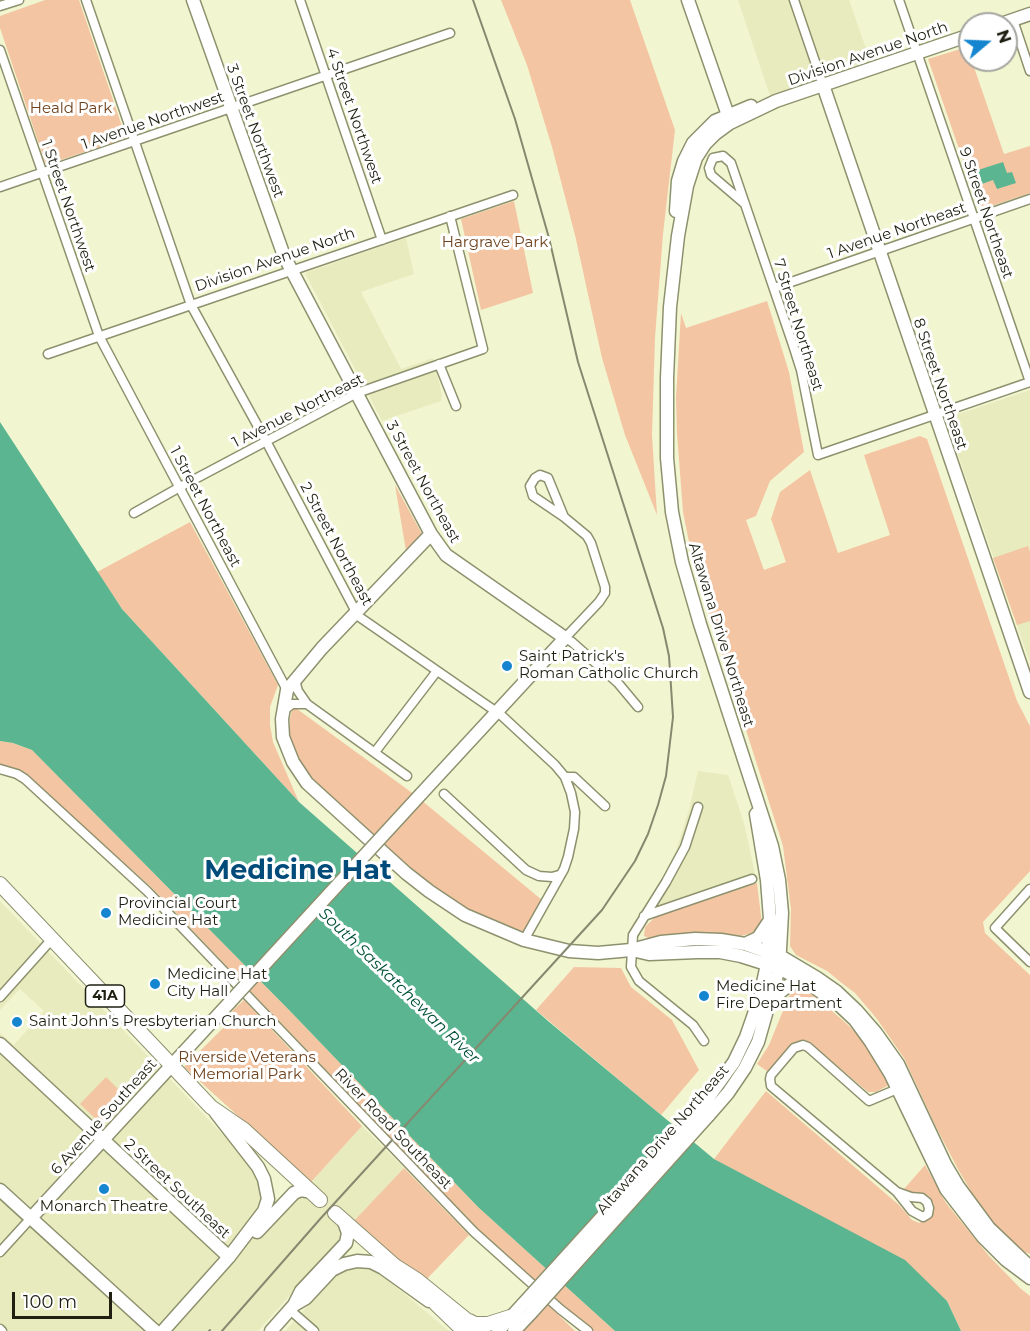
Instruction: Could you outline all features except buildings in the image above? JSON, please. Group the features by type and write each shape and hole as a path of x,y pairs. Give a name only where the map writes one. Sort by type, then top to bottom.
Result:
{"main road":[{"name":"41A","path":"0,884 211,1107 243,1129 316,1196"},
{"path":"339,1218 395,1266 429,1301 466,1326 480,1331"},
{"path":"395,1266 417,1280 466,1326"},
{"path":"466,1326 512,1324"}],"street":[{"path":"0,6 19,0"},
{"name":"2 Street Northeast","path":"86,0 191,305 358,616 496,712 555,765 565,777 574,777 605,806"},
{"name":"3 Street Northwest","path":"193,0 279,244 291,270"},
{"name":"4 Street Northwest","path":"300,0 382,240"},
{"path":"688,0 729,119"},
{"path":"794,0 823,85"},
{"name":"9 Street Northeast","path":"898,0 1030,382"},
{"name":"1 Avenue Northwest","path":"0,187 450,33"},
{"name":"Division Avenue North","path":"712,130 755,104 776,101 958,39"},
{"path":"1018,45 1030,71"},
{"name":"1 Street Northwest","path":"0,50 99,336"},
{"name":"8 Street Northeast","path":"823,85 1030,692"},
{"name":"Altawana Drive Northeast","path":"498,1331 512,1324 704,1113 728,1093 745,1068 758,1042 774,960 782,913 777,868 764,816 742,755 682,562 672,512 667,458 667,378 670,307 678,236 677,193 681,170 693,143 712,130"},
{"name":"7 Street Northeast","path":"745,204 711,175 709,164 713,158 723,156 729,160 745,204 801,370 819,455 935,415"},
{"name":"Division Avenue North","path":"48,354 513,195"},
{"name":"1 Avenue Northeast","path":"774,288 1030,199"},
{"name":"1 Avenue Northeast","path":"134,513 357,393 483,349 450,216"},
{"name":"3 Street Northeast","path":"291,270 431,534 446,555 572,642 618,683 638,707"},
{"name":"1 Street Northeast","path":"99,336 180,487 291,685 307,704 407,776"},
{"path":"440,364 456,406"},
{"path":"935,415 1030,382"},
{"path":"564,517 548,478 540,475 535,478 530,486 533,496 587,536 605,593 565,638"},
{"path":"431,534 356,612 291,685 282,712 282,727 286,748 299,773 316,792 406,873 455,909 481,923 524,940 552,948 582,952 631,950 649,954 743,950 774,960 837,992 856,1010 898,1064 903,1086 946,1188 983,1237 1006,1260 1030,1278"},
{"name":"6 Avenue Southeast","path":"0,1252 565,638"},
{"path":"375,752 438,671"},
{"path":"282,712 296,703 307,704"},
{"name":"Altawana Drive Northeast","path":"742,755 762,847 774,960"},
{"name":"River Road Southeast","path":"0,769 25,779 147,891 474,1232 588,1331"},
{"path":"524,940 566,864 574,821 574,802 565,777"},
{"path":"444,794 526,870 539,876 559,875"},
{"path":"698,807 685,847 633,935 631,967 639,981 693,1024 704,1041"},
{"path":"644,916 752,879"},
{"path":"1030,889 995,928 1030,962"},
{"path":"743,950 758,938 770,919"},
{"path":"0,997 52,939"},
{"path":"743,950 753,967 765,999 797,983 814,987"},
{"path":"774,960 838,1004 855,1020 903,1086 957,1186 988,1228 1030,1267"},
{"name":"2 Street Southeast","path":"0,1044 229,1257"},
{"path":"897,1192 771,1086 770,1079 794,1048 803,1045 869,1101 903,1086"},
{"path":"164,1331 229,1257 264,1211 268,1199 267,1189 258,1167 211,1107"},
{"path":"0,1190 156,1331"},
{"path":"229,1257 243,1248 294,1193 301,1190 316,1196"},
{"path":"271,1331 292,1307 300,1291 346,1243 348,1233 339,1218"},
{"path":"292,1307 306,1298 332,1270 357,1261 371,1262 383,1268 429,1301"},
{"path":"292,1307 314,1331"},
{"name":"River Road Southeast","path":"560,1309 580,1331"}],"shaded area":[{"path":"738,0 849,0 870,60 770,96"},
{"path":"406,238 414,274 361,292 401,369 433,358 442,395 441,401 382,421 305,273"},
{"path":"1030,390 1030,663 947,423 950,417"},
{"path":"698,771 728,775 744,823 757,883 632,925 656,891 676,850"},
{"path":"0,901 254,1167 263,1190 261,1204 269,1228 362,1126 404,1168 258,1331 0,1331 0,1033 14,1045 44,1011 20,989 0,1010"},
{"path":"359,1266 377,1271 449,1331 285,1331 336,1274"}],"green space":[{"name":"Heald Park","path":"45,0 79,0 126,138 46,165 0,28 0,16"},
{"path":"501,0 630,0 675,130 663,234 655,338 652,435 657,515 625,435 602,358 575,235 552,147 527,65"},
{"path":"958,50 958,72 976,72 1004,154 1030,146 1030,193 980,210 928,59"},
{"name":"Hargrave Park","path":"514,201 533,293 481,310 461,219"},
{"path":"767,301 789,372 804,452 770,481 756,516 746,520 764,570 786,562 771,519 780,492 810,470 838,553 890,535 864,455 920,436 927,439 1017,701 1030,726 1030,871 983,922 985,933 1030,975 1030,1254 1023,1251 995,1224 974,1196 936,1127 904,1058 877,1019 855,993 827,971 796,955 790,946 791,909 783,846 694,567 683,512 677,434 676,398 681,313 686,328"},
{"path":"395,485 422,534 406,551"},
{"path":"190,522 278,685 270,707 273,742 299,802 122,609 97,572"},
{"path":"1028,546 1030,552 1030,621 1017,625 993,558"},
{"path":"293,706 415,795 542,900 525,932 485,918 452,901 428,885 305,772 296,756 290,737 290,718"},
{"path":"0,741 32,750 291,1012 478,1207 615,1331 592,1331 536,1284 478,1229 150,886 28,777 14,769 0,765"},
{"path":"757,883 762,924 753,933 736,937 651,939 644,936 645,927 655,917"},
{"path":"574,967 621,968 631,987 672,1020 699,1070 661,1115 536,1010"},
{"path":"798,988 815,996 864,1042 889,1080 889,1085 876,1092 868,1092 809,1042 803,1041 791,1044 768,1072 757,1064 769,1045 789,996"},
{"name":"Riverside Veterans Memorial Park","path":"244,1000 362,1126 311,1182 184,1067 230,1021 233,1010"},
{"path":"106,1077 126,1097 101,1124 80,1104"},
{"path":"766,1091 899,1205 912,1220 919,1223 931,1217 934,1205 930,1197 923,1193 913,1193 904,1189 925,1165 946,1203 989,1256 1030,1296 1030,1331 961,1331 947,1301 714,1159"},
{"path":"404,1168 469,1235 423,1283 354,1221"},
{"path":"547,1304 575,1331 521,1331"}],"water":[{"path":"1003,162 1007,173 1012,172 1016,183 997,189 993,180 982,184 978,170"},
{"name":"South Saskatchewan River","path":"0,422 122,609 299,802 548,1021 714,1159 905,1260 947,1301 961,1331 615,1331 478,1207 291,1012 32,750 0,741"}],"railway":[{"path":"222,1331 321,1218 602,910 635,861 648,834 666,776 673,717 669,656 663,628 578,362 549,238 515,119 473,0"}],"place":[{"name":"Saint Patrick's Roman Catholic Church","path":"507,666"},
{"name":"Provincial Court Medicine Hat","path":"106,913"},
{"name":"Medicine Hat City Hall","path":"155,984"},
{"name":"Medicine Hat Fire Department","path":"704,996"},
{"name":"Saint John's Presbyterian Church","path":"17,1022"},
{"name":"Monarch Theatre","path":"104,1189"}],"district":[{"name":"Medicine Hat","path":"298,871"}]}
